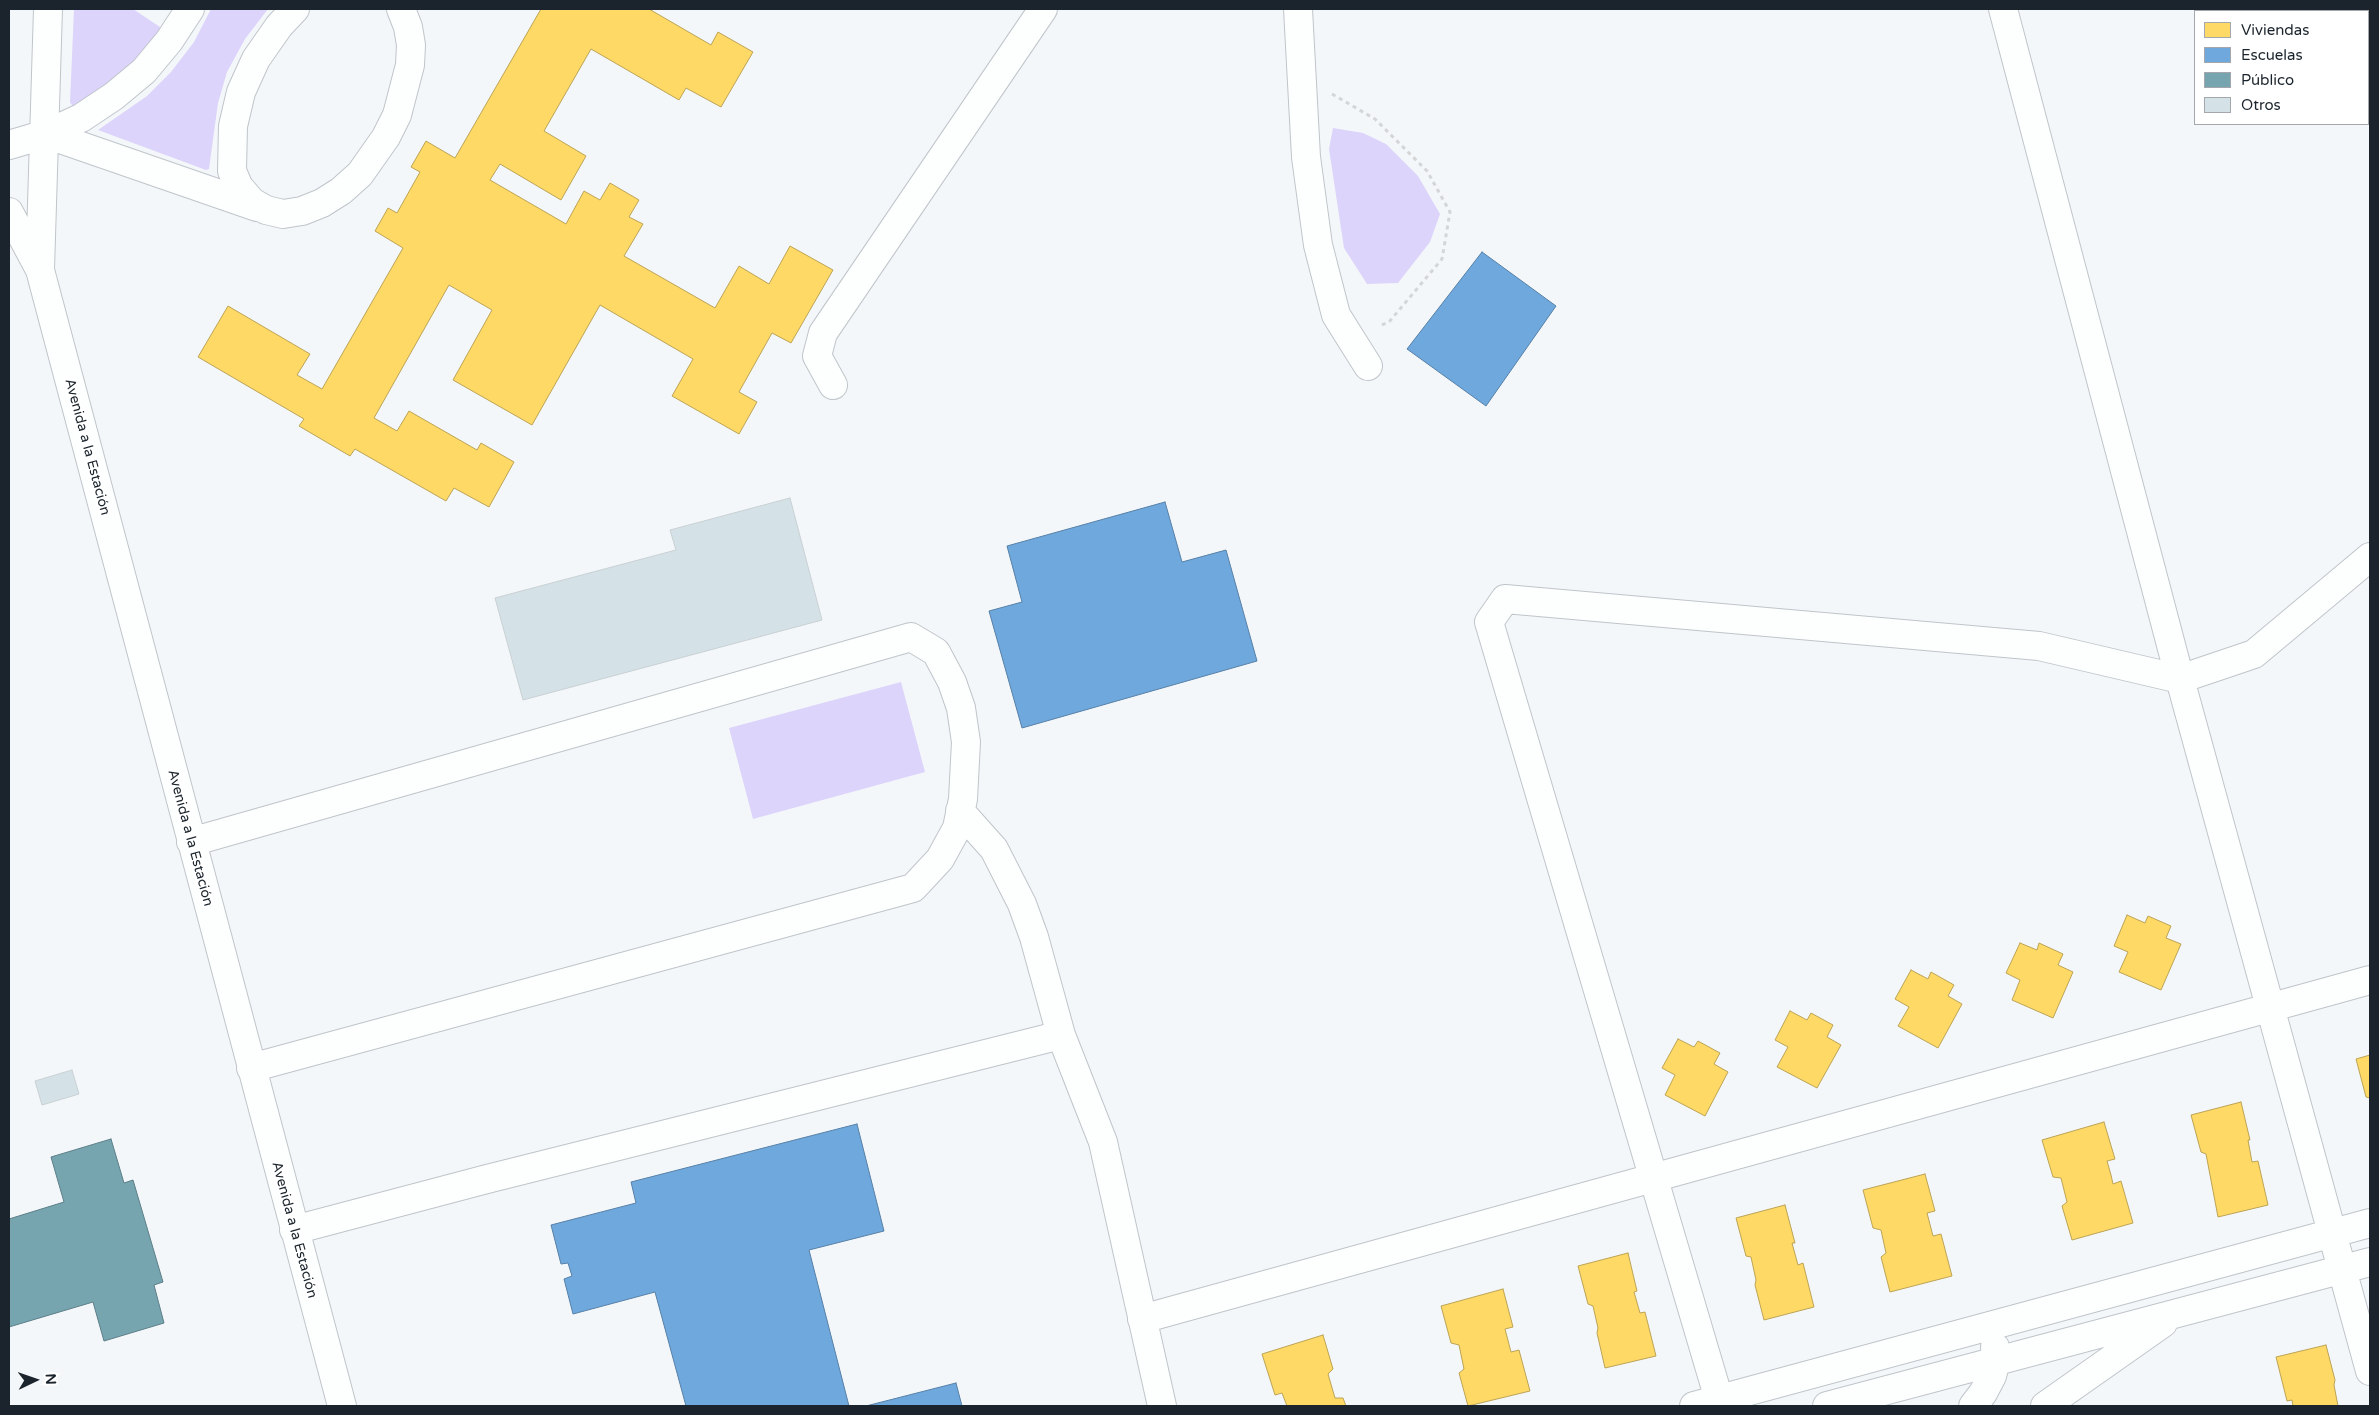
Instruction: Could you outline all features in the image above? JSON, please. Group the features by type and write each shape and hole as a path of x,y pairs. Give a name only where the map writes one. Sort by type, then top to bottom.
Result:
{"street":[{"path":"40,270 46,134 48,9"},
{"path":"266,210 252,202 239,188 232,171 233,126 241,92 256,58 279,26 295,9"},
{"path":"46,134 266,210 283,214 302,211 322,203 341,191 360,174 373,157 397,115 406,87 411,45 408,27 401,9"},
{"path":"833,385 817,356 823,333 1043,9"},
{"path":"1298,9 1306,157 1318,245 1336,315 1368,366"},
{"path":"2003,9 2180,679 2370,1371"},
{"path":"9,144 46,134 81,118 114,96 144,71 170,41 184,11"},
{"path":"9,212 40,270"},
{"name":"Avenida a la Estación","path":"40,270 342,1406"},
{"path":"2370,557 2254,654 2180,679 2038,646 1506,599 1489,622 1654,1178 1711,1404 2370,1222"},
{"path":"191,842 911,637 936,652 952,682 961,708 966,742 963,799 957,828 940,859 913,888 251,1068"},
{"path":"960,811 994,849 1022,904 1034,937 1061,1035 1103,1142 1162,1406"},
{"path":"1142,1319 2370,980"},
{"path":"294,1230 487,1179 1061,1035"},
{"path":"1827,1406 2370,1262"},
{"path":"2046,1406 2177,1313"},
{"path":"1973,1406 1983,1393 1996,1360 1994,1325"}],"path":[{"path":"1302,77 1374,118 1426,171 1450,212 1442,259 1389,322 1350,338"}],"shaded area":[{"path":"74,9 133,9 163,29 146,57 74,109 70,102"},
{"path":"211,9 268,9 245,39 227,72 218,103 209,169 206,170 98,130 147,96 171,72 194,42"},
{"path":"1333,128 1363,133 1386,144 1418,176 1440,214 1430,242 1398,283 1367,284 1344,248 1329,149"},
{"path":"901,682 925,772 753,819 729,728"}],"building: Viviendas":[{"path":"541,9 649,9 711,45 718,32 753,52 721,107 686,88 679,100 591,49 544,131 586,156 561,200 500,164 490,180 566,224 584,191 600,200 610,183 639,200 629,217 643,224 624,256 715,308 739,266 769,284 790,246 833,270 791,343 772,333 739,392 757,402 739,434 672,396 693,359 600,305 532,425 453,380 492,310 449,285 374,418 397,431 409,411 477,450 481,443 514,462 489,507 454,488 446,501 355,449 350,456 299,426 304,419 198,357 228,306 310,354 297,375 322,389 403,248 375,231 388,208 397,213 420,172 411,167 426,141 455,158"},
{"path":"2127,915 2145,923 2148,916 2171,926 2166,938 2181,944 2161,990 2119,972 2128,952 2114,946"},
{"path":"2020,943 2037,950 2039,943 2063,954 2058,965 2073,972 2053,1018 2012,1000 2020,980 2006,973"},
{"path":"1911,970 1928,979 1931,972 1954,985 1948,996 1962,1004 1938,1048 1898,1026 1909,1007 1895,999"},
{"path":"1790,1011 1807,1020 1811,1013 1833,1025 1827,1037 1841,1045 1817,1088 1777,1067 1788,1047 1775,1040"},
{"path":"1678,1039 1694,1047 1698,1041 1720,1053 1714,1064 1728,1072 1705,1116 1665,1095 1675,1075 1662,1068"},
{"path":"2370,1055 2370,1098 2366,1097 2356,1059"},
{"path":"2241,1102 2250,1140 2248,1140 2252,1162 2258,1161 2268,1205 2218,1217 2206,1154 2201,1152 2191,1115"},
{"path":"2104,1122 2115,1159 2107,1161 2113,1184 2121,1181 2133,1223 2072,1240 2062,1206 2067,1202 2061,1178 2053,1177 2042,1140"},
{"path":"1925,1174 1935,1211 1927,1213 1933,1236 1941,1234 1952,1276 1890,1292 1881,1257 1886,1253 1881,1230 1873,1228 1863,1190"},
{"path":"1785,1205 1795,1243 1792,1243 1798,1265 1803,1263 1814,1307 1764,1320 1755,1285 1756,1280 1751,1257 1746,1256 1736,1218"},
{"path":"1628,1253 1637,1291 1634,1292 1640,1313 1645,1312 1656,1356 1605,1368 1593,1306 1588,1304 1578,1266"},
{"path":"1503,1289 1513,1327 1505,1329 1511,1352 1519,1350 1530,1391 1468,1406 1459,1373 1464,1369 1459,1345 1451,1343 1441,1306"},
{"path":"1323,1335 1333,1369 1328,1374 1335,1398 1343,1398 1346,1406 1287,1406 1282,1393 1275,1395 1262,1354"},
{"path":"2326,1345 2335,1380 2334,1385 2338,1406 2293,1406 2292,1400 2287,1401 2276,1357"}],"building: Escuelas":[{"path":"1482,252 1556,306 1486,406 1407,349"},
{"path":"1165,502 1182,562 1226,550 1257,661 1022,728 989,611 1022,602 1007,546"},
{"path":"857,1124 884,1231 809,1250 849,1406 686,1406 655,1292 573,1314 564,1279 572,1276 568,1263 561,1264 551,1225 636,1203 631,1182"},
{"path":"956,1383 962,1406 866,1406"}],"building: Público":[{"path":"111,1139 124,1183 133,1180 163,1282 154,1285 164,1323 104,1341 93,1302 9,1327 9,1219 64,1202 51,1157"}],"building: Otros":[{"path":"790,498 822,620 523,700 495,598 676,550 670,530"},
{"path":"72,1070 79,1094 42,1105 35,1081"}]}
